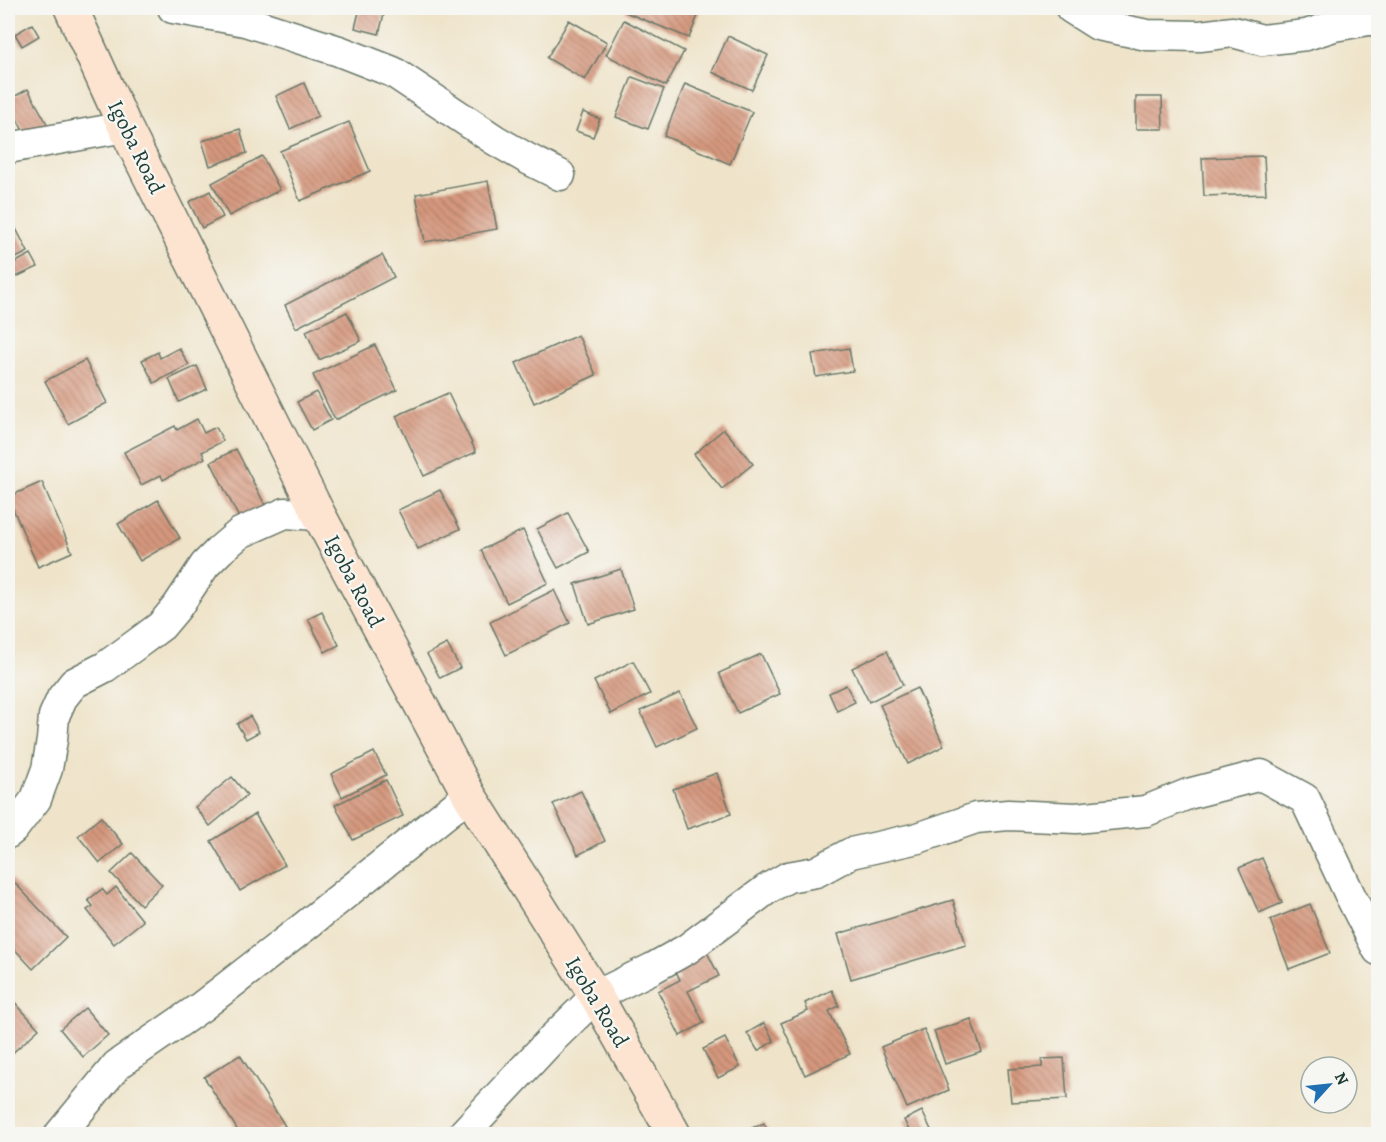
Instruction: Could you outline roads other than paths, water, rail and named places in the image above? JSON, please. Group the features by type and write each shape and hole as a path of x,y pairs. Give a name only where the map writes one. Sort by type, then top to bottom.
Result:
{"street":[{"name":"Igoba Road","path":"72,8 125,127 319,515 469,795 596,996 674,1134"},
{"path":"173,8 245,21 339,51 393,72 495,140 560,175"},
{"path":"1071,8 1098,25 1147,35 1200,36 1233,32 1262,40 1306,35 1334,26 1374,19 1378,22"},
{"path":"8,148 125,127"},
{"path":"8,833 36,799 47,769 54,716 62,699 74,683 105,667 161,626 177,607 205,565 240,533 285,513 319,515"},
{"path":"463,1134 551,1040 596,996 687,949 767,889 788,877 816,872 851,853 918,838 976,818 1008,815 1076,818 1146,810 1188,795 1260,775 1305,799 1378,950"},
{"path":"60,1134 117,1065 210,1000 314,920 469,795"}]}
